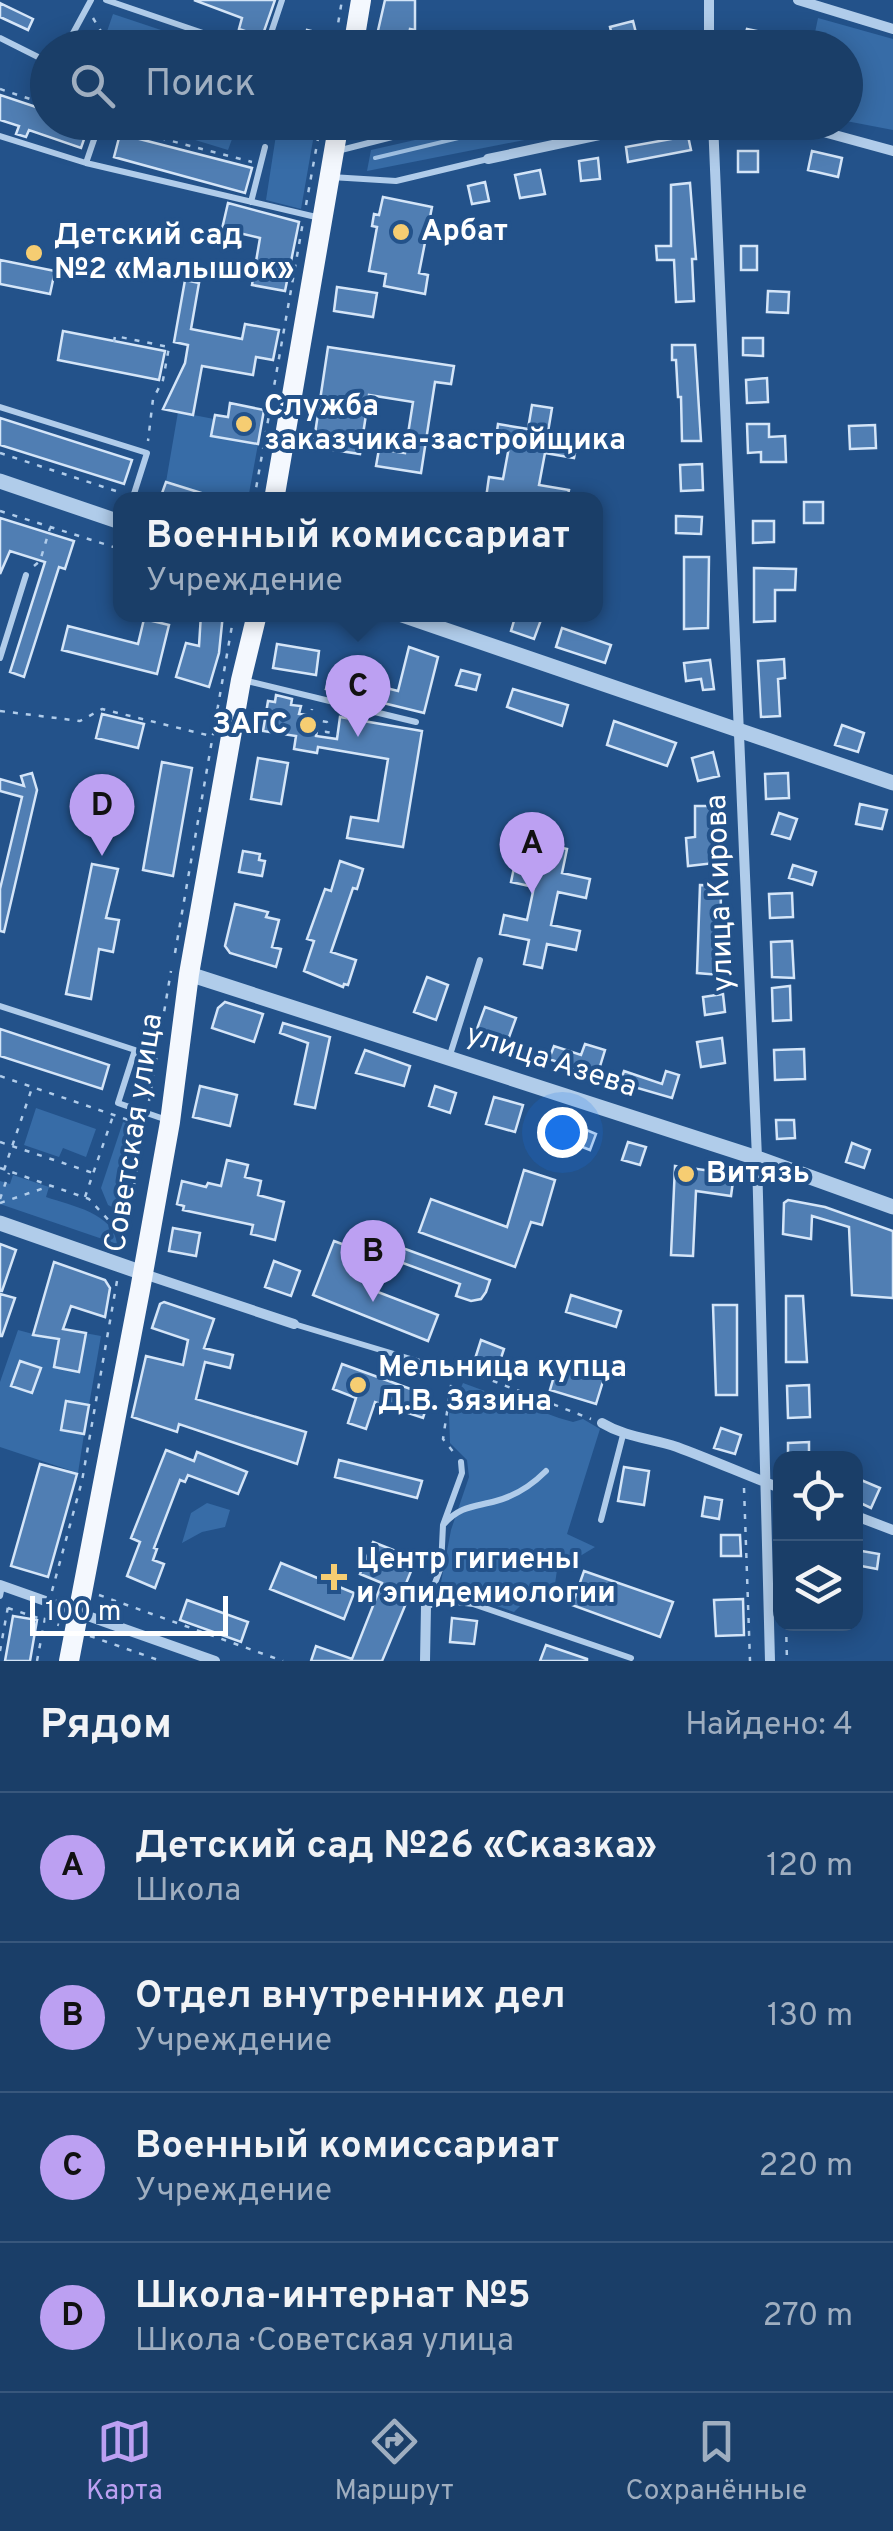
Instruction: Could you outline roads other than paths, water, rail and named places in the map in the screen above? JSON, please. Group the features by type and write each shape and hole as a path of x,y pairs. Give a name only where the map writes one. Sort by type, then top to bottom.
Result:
{"main road":[{"path":"356,30 361,0"},
{"path":"275,492 313,216 330,177 336,140"},
{"name":"Советская улица","path":"68,1661 143,1274 170,1122 190,974 241,680 256,622"}],"street":[{"path":"708,0 709,30"},
{"path":"798,0 893,29"},
{"path":"488,159 576,140"},
{"name":"улица Кирова","path":"714,140 757,1158 770,1661"},
{"path":"852,140 893,151"},
{"path":"0,481 113,520"},
{"path":"423,622 893,782"},
{"name":"улица Азева","path":"190,974 757,1158 893,1207"},
{"path":"0,1222 294,1324"},
{"path":"602,1423 622,1435 674,1446 773,1486"},
{"path":"863,1519 893,1530"},
{"path":"3,1589 215,1661"},
{"path":"425,1661 426,1606"}],"lane":[{"path":"75,30 91,0"},
{"path":"106,0 194,30"},
{"path":"272,30 282,0"},
{"path":"0,38 30,53"},
{"path":"0,136 86,163 313,216"},
{"path":"86,163 94,140"},
{"path":"334,151 378,140"},
{"path":"251,202 265,147"},
{"path":"330,177 396,182 488,159"},
{"path":"0,407 146,453 134,492"},
{"path":"0,658 26,574"},
{"path":"241,680 416,722"},
{"path":"449,1058 480,960"},
{"path":"0,1006 136,1050 118,1103 170,1122"},
{"path":"294,1324 434,1366"},
{"path":"602,1520 622,1435"},
{"path":"426,1606 441,1566 443,1525 462,1473 460,1460"},
{"path":"443,1525 466,1506 519,1492 546,1470"},
{"path":"426,1606 448,1602 473,1604 631,1658"}],"waterway":[{"path":"375,158 450,140"}],"place":[{"name":"Арбат","path":"401,232"},
{"name":"Детский сад №2 «Малышок»","path":"34,253"},
{"name":"Служба заказчика-застройщика","path":"244,424"},
{"name":"ЗАГС","path":"308,725"},
{"name":"Военный комиссариат","path":"358,737"},
{"name":"Школа-интернат №5","path":"102,856"},
{"name":"Детский сад №26 «Сказка»","path":"532,894"},
{"name":"Витязь","path":"686,1174"},
{"name":"Отдел внутренних дел","path":"373,1302"},
{"name":"Мельница купца Д.В. Зязина","path":"358,1385"},
{"name":"Центр гигиены и эпидемиологии","path":"334,1577"}]}
